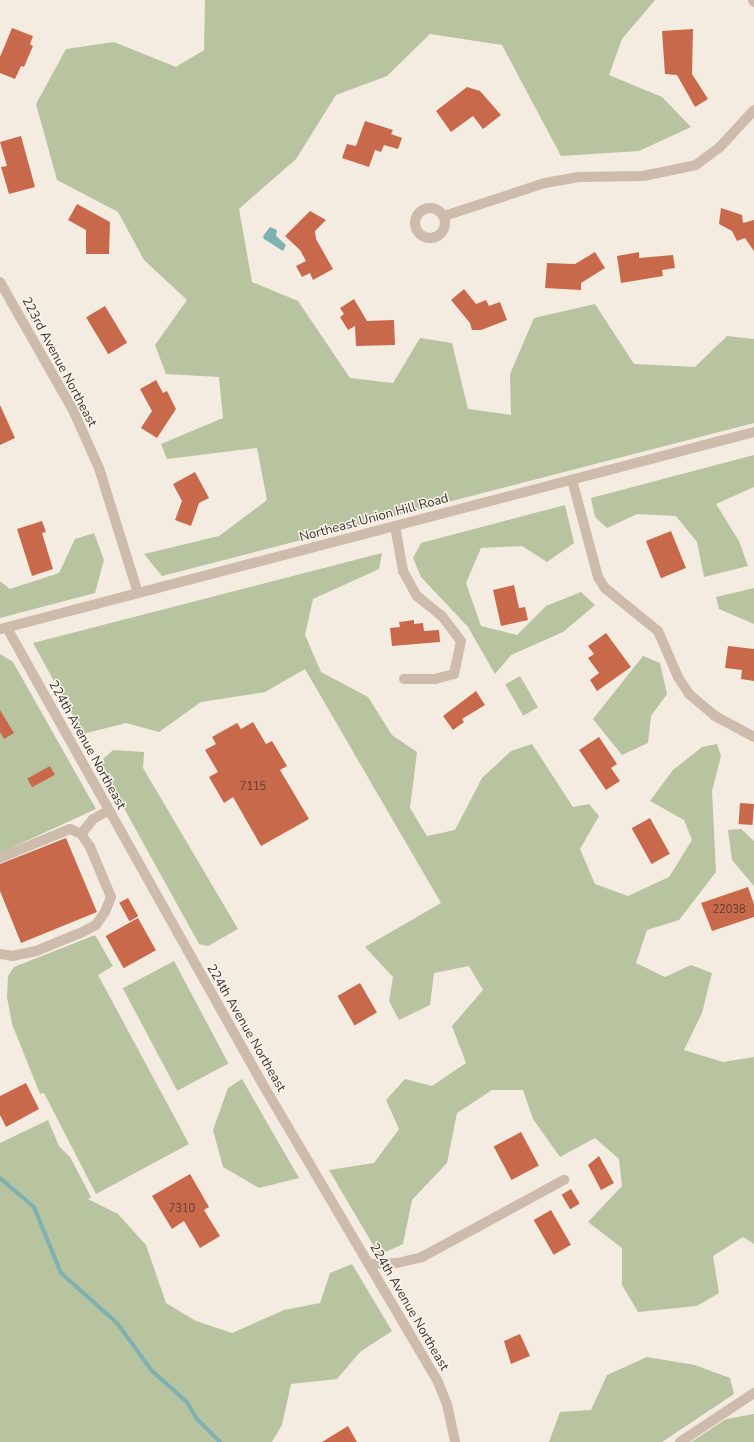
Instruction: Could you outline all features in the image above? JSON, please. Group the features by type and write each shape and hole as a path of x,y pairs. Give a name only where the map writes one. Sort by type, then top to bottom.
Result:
{"street":[{"path":"444,216 545,183 580,177 643,176 696,165 720,147 754,110"},
{"name":"223rd Avenue Northeast","path":"0,282 73,410 99,468 138,593"},
{"name":"Northeast Union Hill Road","path":"3,629 754,432"},
{"path":"572,480 598,577 605,588 658,631 678,677 689,694 735,728 754,737"},
{"path":"395,526 403,571 417,596 442,616 461,641 454,674 435,678 404,679"},
{"name":"224th Avenue Northeast","path":"3,629 109,810 259,1078 370,1264 438,1382 447,1404 455,1442"},
{"path":"81,834 93,819 109,810"},
{"path":"0,858 70,829 81,834 90,847 111,898 105,912 96,925 36,951 13,956 0,954"},
{"path":"370,1264 396,1263 422,1257 564,1180"},
{"path":"680,1442 754,1393"}],"green space":[{"path":"205,0 655,0 622,39 609,75 662,97 691,127 639,151 561,156 502,45 430,34 387,76 336,95 296,159 239,209 252,282 298,301 350,378 393,383 420,338 452,343 468,409 511,415 510,374 534,318 595,304 634,364 695,367 727,336 754,339 754,423 162,576 144,554 219,536 267,500 257,448 167,459 161,444 223,418 219,377 166,374 155,345 187,300 144,260 118,212 57,180 36,104 66,49 114,42 176,67 204,50"},
{"path":"754,455 754,487 716,504 739,541 748,566 704,577 697,542 676,516 637,514 607,528 595,517 591,498"},
{"path":"565,505 574,543 547,562 522,546 481,548 466,583 481,626 517,635 546,606 581,592 595,605 563,632 511,655 495,674 468,627 421,577 413,558 421,543"},
{"path":"94,533 104,560 95,593 0,618 0,581 10,589 59,573 75,539"},
{"path":"382,553 379,569 313,599 305,635 321,672 368,697 392,735 417,752 410,808 427,836 455,830 482,778 511,751 532,744 573,807 589,804 599,816 580,849 595,884 628,896 669,877 692,840 684,820 650,801 673,770 702,747 717,744 721,756 712,791 716,872 679,920 647,930 636,963 665,977 691,965 712,973 702,1013 684,1050 723,1062 754,1057 754,1244 743,1237 713,1256 719,1293 697,1306 638,1312 622,1285 622,1248 588,1222 622,1186 619,1159 595,1138 560,1157 533,1119 523,1090 492,1090 457,1113 447,1163 412,1200 403,1244 379,1255 329,1170 374,1163 399,1129 386,1100 405,1079 432,1086 466,1063 452,1026 483,990 469,966 434,973 430,1005 399,1020 389,1001 393,977 365,947 441,903 305,669 265,692 201,702 159,732 126,723 83,734 33,643"},
{"path":"754,588 754,624 719,609 716,597"},
{"path":"0,654 13,662 96,809 0,853"},
{"path":"643,656 660,663 667,694 651,716 648,743 622,755 593,719"},
{"path":"520,676 538,707 523,716 505,684"},
{"path":"113,750 144,752 143,768 238,929 208,946 199,944 99,763"},
{"path":"741,829 754,841 754,886 732,860 728,830"},
{"path":"95,935 113,966 98,975 189,1144 96,1194 44,1093 40,1094 12,1024 7,997 8,976 14,967"},
{"path":"174,961 228,1063 177,1091 123,988"},
{"path":"242,1079 299,1178 259,1188 223,1167 213,1130 228,1088"},
{"path":"48,1120 59,1146 70,1157 91,1197 88,1199 118,1214 146,1245 166,1303 196,1321 232,1333 284,1310 320,1303 330,1273 352,1264 392,1331 360,1352 337,1379 291,1384 282,1425 272,1442 0,1442 0,1143"},
{"path":"647,1357 695,1365 730,1378 734,1394 662,1442 549,1442 560,1412 591,1410 607,1375"},
{"path":"754,1414 754,1442 691,1442 726,1419"}],"water":[{"path":"270,227 277,230 276,236 286,245 283,251 264,239 263,236"}],"building":[{"path":"12,28 33,36 30,44 33,46 24,67 21,66 15,79 0,73 0,57"},
{"path":"693,29 692,74 708,99 695,107 677,75 665,74 662,31"},
{"path":"467,87 480,91 501,115 483,129 473,116 451,132 436,111"},
{"path":"365,121 393,130 391,134 402,138 398,149 384,145 381,152 375,150 369,167 342,158 347,144 356,146"},
{"path":"21,136 35,187 9,194 1,167 7,166 0,142"},
{"path":"77,204 110,222 109,254 86,254 86,230 68,220"},
{"path":"721,208 742,215 743,223 754,220 754,251 745,238 737,241 732,231 719,224"},
{"path":"310,211 326,220 315,231 316,239 333,269 313,280 310,273 302,277 296,266 306,261 300,250 285,236"},
{"path":"595,252 605,268 581,283 581,290 545,288 547,263 575,264"},
{"path":"639,252 639,258 673,255 675,268 662,270 663,276 621,283 617,256"},
{"path":"464,289 476,304 486,300 489,306 500,302 507,320 481,330 472,330 470,323 451,300"},
{"path":"354,299 367,321 394,320 395,345 356,346 355,326 348,330 340,317 344,314 340,308"},
{"path":"105,306 127,343 108,354 86,317"},
{"path":"156,380 163,393 167,391 176,409 157,438 141,428 152,411 140,389"},
{"path":"0,405 15,438 0,445"},
{"path":"195,472 209,498 199,503 191,526 175,520 182,501 173,484"},
{"path":"42,521 46,532 42,533 53,569 32,576 17,529"},
{"path":"671,531 686,568 661,578 646,541"},
{"path":"514,585 519,608 525,607 528,620 501,626 493,590"},
{"path":"414,620 414,624 423,623 424,631 439,630 440,642 392,646 390,628 400,627 399,622"},
{"path":"606,633 631,667 597,691 590,680 599,673 588,658 594,654 588,646"},
{"path":"728,646 754,649 754,681 741,679 742,670 725,668"},
{"path":"476,691 485,705 462,719 464,722 453,730 443,716"},
{"path":"0,710 14,733 4,739 0,732"},
{"path":"253,722 266,744 272,741 287,766 280,770 309,819 261,846 233,797 224,803 209,777 218,772 205,750 216,744 212,737 237,723 241,729"},
{"path":"599,737 617,764 611,768 620,781 606,790 579,750"},
{"path":"50,766 55,775 32,787 27,779"},
{"path":"740,803 754,804 753,825 739,824"},
{"path":"650,818 670,854 652,864 632,828"},
{"path":"66,838 97,912 21,943 0,891 0,864"},
{"path":"748,887 754,904 754,917 712,931 701,903"},
{"path":"128,898 138,916 129,921 119,903"},
{"path":"138,918 156,950 124,968 106,936"},
{"path":"360,983 377,1012 354,1025 337,996"},
{"path":"26,1083 39,1109 6,1127 0,1115 0,1096"},
{"path":"521,1132 539,1166 511,1180 494,1147"},
{"path":"599,1156 614,1183 601,1190 588,1165"},
{"path":"190,1174 209,1207 204,1210 220,1236 200,1248 184,1221 172,1229 152,1196"},
{"path":"571,1189 580,1204 570,1209 562,1195"},
{"path":"551,1210 571,1245 554,1255 534,1220"},
{"path":"520,1334 530,1356 511,1364 504,1341"},
{"path":"348,1426 357,1442 322,1442"}],"waterway":[{"path":"0,1178 34,1207 61,1273 117,1323 152,1371 187,1402 197,1419 220,1442"}]}
